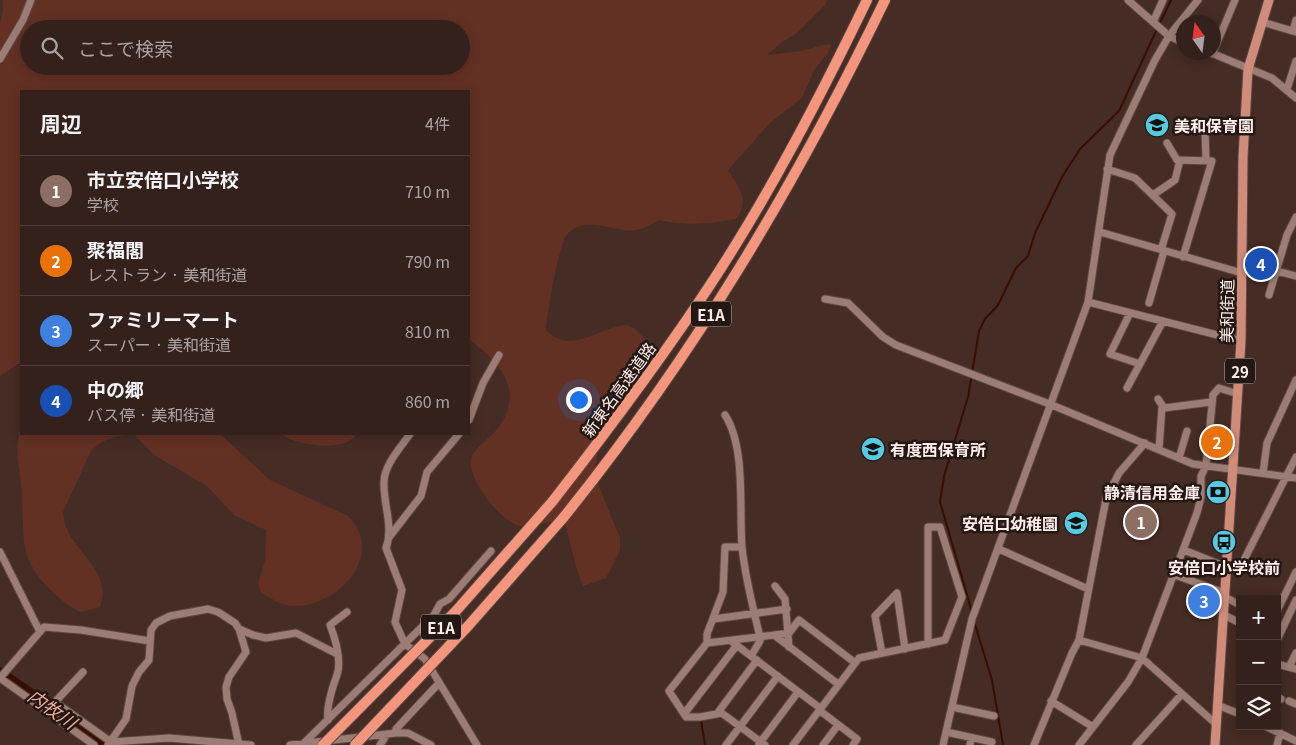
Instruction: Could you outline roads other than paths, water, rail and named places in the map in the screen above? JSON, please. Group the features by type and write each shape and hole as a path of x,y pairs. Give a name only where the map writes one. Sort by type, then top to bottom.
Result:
{"highway":[{"name":"新東名高速道路","path":"324,745 456,611 552,502 626,406 714,278 758,209 819,98 867,0"},
{"name":"新東名高速道路","path":"355,745 469,625 563,518 633,427 721,298 773,215 838,98 885,0"}],"main road":[{"name":"美和街道","path":"1215,745 1241,341 1243,157 1248,69 1269,0"}],"street":[{"path":"23,20 32,0"},
{"path":"1128,0 1169,36 1176,39"},
{"path":"1153,22 1163,0"},
{"path":"943,745 974,616 1088,302 1100,232 1110,155 1135,98 1169,36 1198,0"},
{"path":"1221,32 1235,0"},
{"path":"1262,22 1294,31 1296,20"},
{"path":"0,59 20,25"},
{"path":"1221,56 1272,78 1296,98"},
{"path":"1287,89 1296,61"},
{"path":"1206,160 1205,130 1216,122"},
{"path":"1167,143 1177,160 1212,160 1183,256"},
{"path":"1152,195 1176,180 1180,160"},
{"path":"1107,169 1135,178 1172,214 1148,304"},
{"path":"1269,295 1287,235 1296,218"},
{"path":"1100,232 1242,273"},
{"path":"1242,262 1296,276"},
{"path":"825,299 848,302 883,337 896,345 1052,405 1179,458 1206,466 1296,478"},
{"path":"1088,302 1241,341"},
{"path":"1130,313 1110,354 1140,364"},
{"path":"1127,388 1163,322"},
{"path":"470,417 483,383 499,355"},
{"path":"1263,473 1267,443 1296,380"},
{"path":"1079,745 1128,682 1142,658 1184,550 1198,513 1202,476 1206,466 1213,395 1217,389 1238,394"},
{"path":"1158,399 1162,407 1159,449"},
{"path":"1162,407 1211,402"},
{"path":"725,415 731,424 736,443 742,516 742,547 760,641 754,658 719,711 761,744 798,692"},
{"path":"1179,458 1187,431"},
{"path":"390,536 384,482 391,463 409,435"},
{"path":"458,435 427,472 421,496 390,536 386,548 402,590 395,622 405,644 425,659 477,745"},
{"path":"1034,745 1051,701 1079,640 1106,499 1119,473 1145,444"},
{"path":"1184,550 1226,567 1238,567 1244,562 1296,457"},
{"path":"793,745 858,658 905,649 928,644 945,640 962,596 940,527 928,527 928,644"},
{"path":"722,713 700,717 686,717 669,691 707,643 707,634 723,592 725,547 742,547"},
{"path":"999,549 1088,589"},
{"path":"303,744 434,615 440,604 449,598 491,551"},
{"path":"0,552 40,632"},
{"path":"1281,603 1296,572"},
{"path":"1174,575 1225,595 1236,602"},
{"path":"775,586 785,599 789,647"},
{"path":"882,653 874,616 897,593 905,649"},
{"path":"1281,632 1296,600"},
{"path":"110,743 126,719 132,686 139,672 149,660 151,630 156,622 170,616 208,609 218,612 235,623 239,629 246,652 229,677 226,687 227,699 239,745"},
{"path":"714,619 787,609"},
{"path":"328,720 327,712 332,696 333,681 338,674 337,654 330,624 347,612"},
{"path":"1224,615 1236,621"},
{"path":"707,643 734,643 789,633 799,620 854,662"},
{"path":"94,745 2,675 44,627 81,630 150,641"},
{"path":"239,629 266,638 296,634 337,654"},
{"path":"774,635 838,684"},
{"path":"1079,640 1142,658 1216,724"},
{"path":"734,643 857,740 853,745"},
{"path":"684,714 734,643"},
{"path":"1293,668 1296,653"},
{"path":"83,672 55,702 110,743 171,742 251,745"},
{"path":"726,745 778,676"},
{"path":"396,733 396,729 439,683"},
{"path":"1136,745 1182,694"},
{"path":"1051,701 1093,727"},
{"path":"1217,705 1236,712"},
{"path":"952,707 994,716"},
{"path":"823,745 838,725"},
{"path":"1272,730 1296,741"},
{"path":"946,732 970,741 992,742"},
{"path":"290,745 408,733 431,745"},
{"path":"380,745 387,734"},
{"path":"1277,745 1280,734"}],"waterway":[{"path":"1159,25 1171,0"},
{"path":"972,612 940,502 944,476 968,397 979,331 985,319 998,305 1016,268 1028,256 1035,233 1062,177 1080,149 1119,111 1157,29"},
{"path":"974,621 992,680 1003,745"},
{"name":"内牧川","path":"0,672 105,745"},
{"path":"701,720 705,745"}],"place":[{"name":"美和保育園","path":"1157,125"},
{"name":"中の郷","path":"1261,264"},
{"name":"聚福閣","path":"1217,442"},
{"name":"有度西保育所","path":"873,449"},
{"name":"静清信用金庫","path":"1218,492"},
{"name":"市立安倍口小学校","path":"1141,522"},
{"name":"安倍口幼稚園","path":"1076,523"},
{"name":"安倍口小学校前","path":"1224,542"},
{"name":"ファミリーマート","path":"1204,601"}]}
